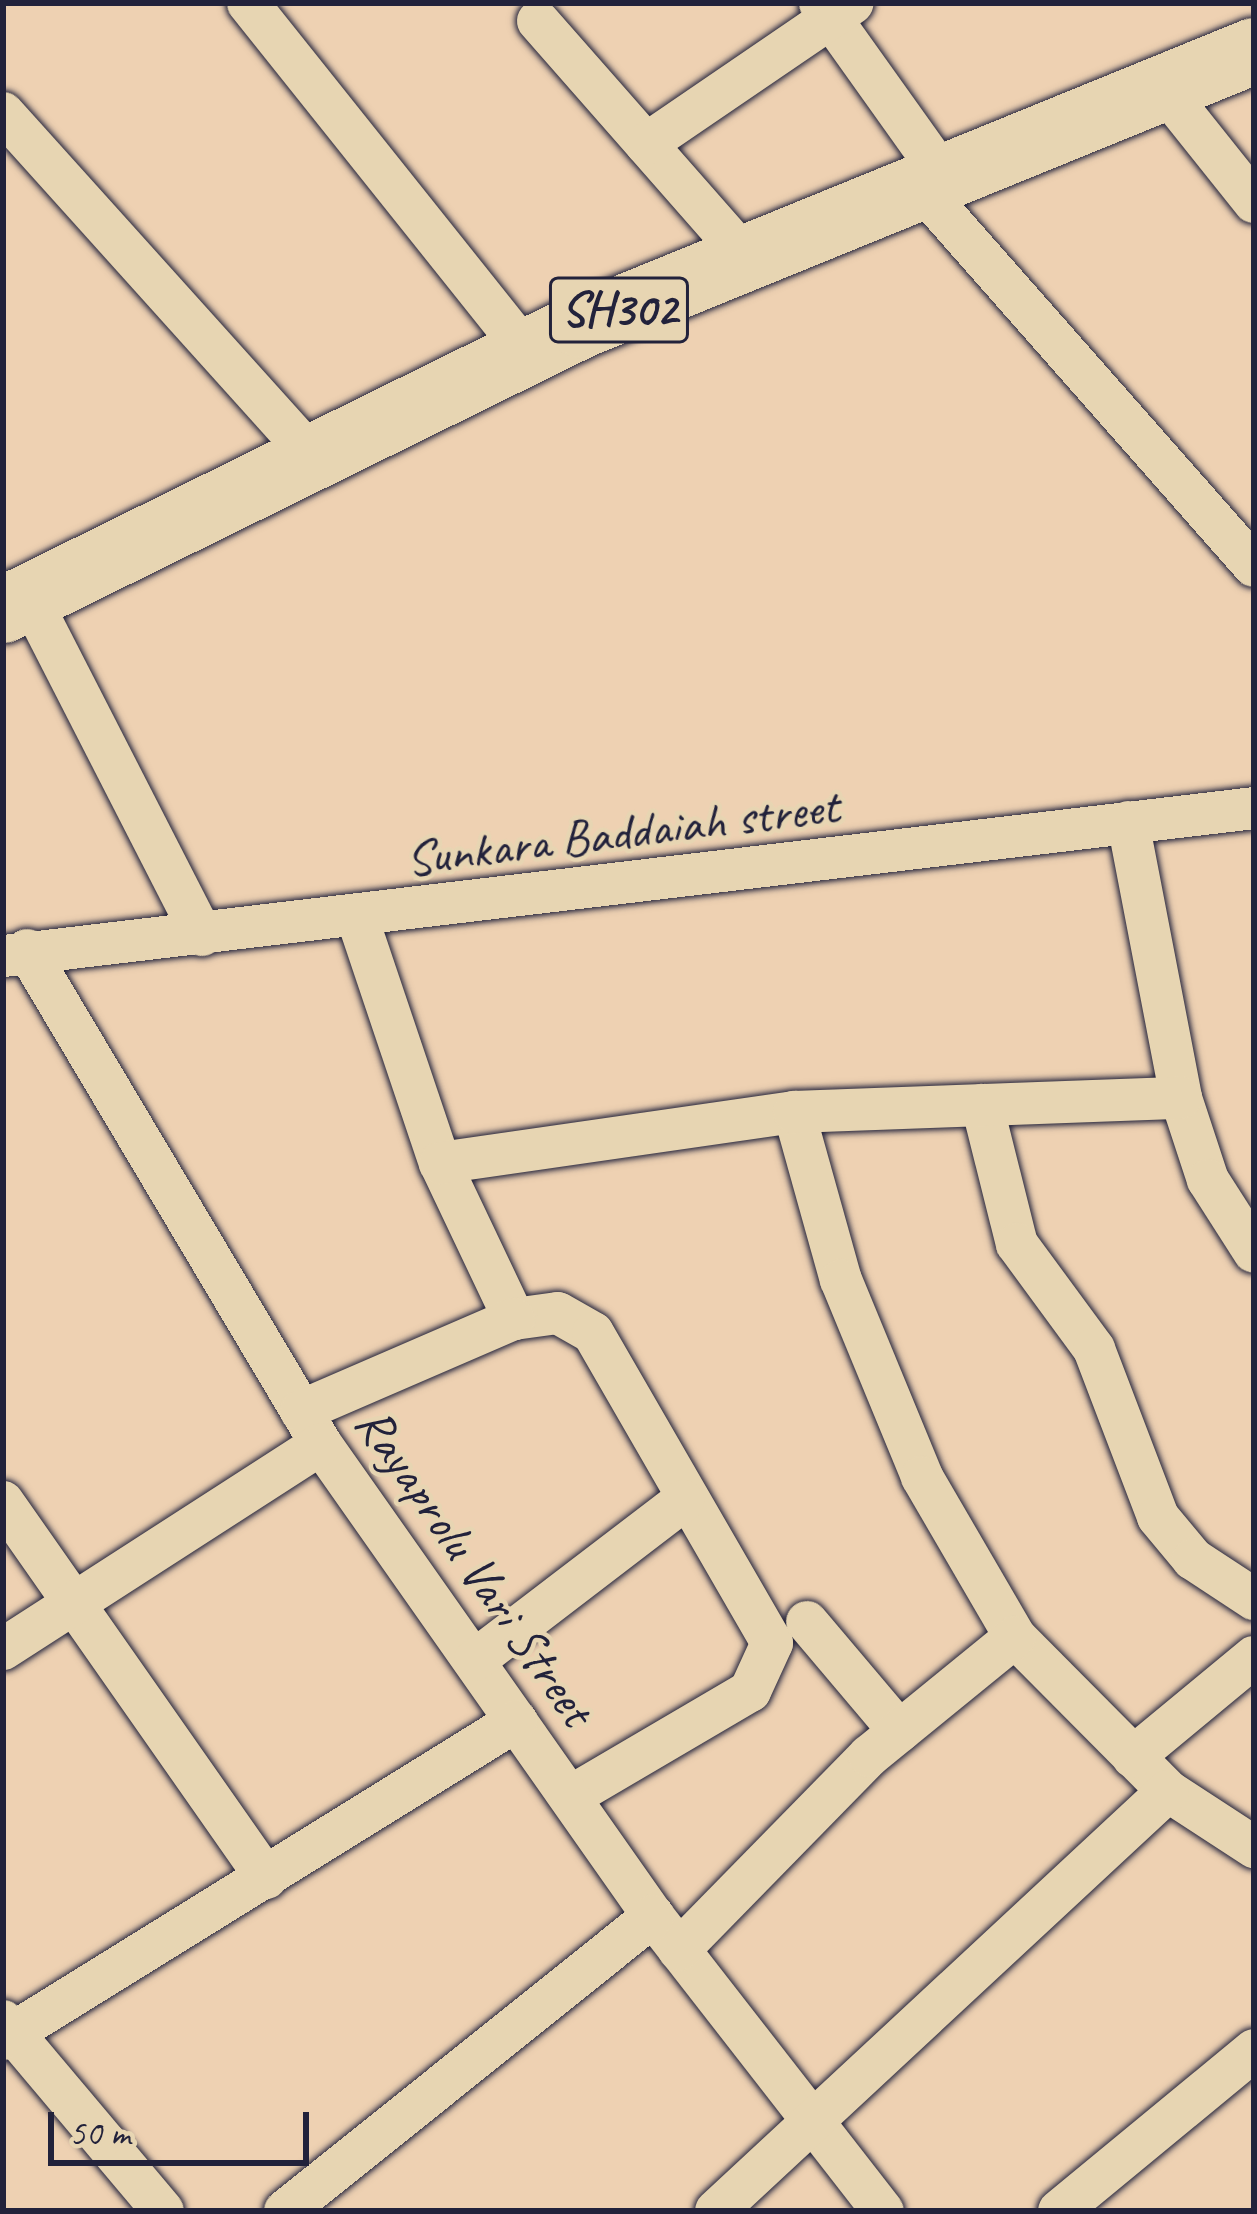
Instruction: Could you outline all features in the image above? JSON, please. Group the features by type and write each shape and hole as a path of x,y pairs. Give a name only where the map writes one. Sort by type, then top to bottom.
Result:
{"main road":[{"name":"SH302","path":"15,603 527,352 932,182 1252,56"}],"street":[{"path":"248,3 527,352"},
{"path":"646,144 835,8 932,182 1254,566"},
{"path":"538,21 746,258"},
{"path":"1163,88 1254,202"},
{"path":"3,113 312,456"},
{"path":"15,603 202,935"},
{"name":"Sunkara Baddaiah street","path":"15,953 358,920 1254,808"},
{"path":"1128,822 1181,1098 1208,1180 1254,1252"},
{"path":"358,920 440,1163 514,1319"},
{"name":"Rayaprolu Vari Street","path":"15,953 311,1427 652,1916 883,2211"},
{"path":"440,1163 794,1112 1181,1098"},
{"path":"982,1105 1017,1244 1094,1348 1158,1517 1193,1559 1254,1599"},
{"path":"794,1112 841,1280 922,1477 1015,1637 1168,1791 1254,1847"},
{"path":"3,1649 311,1427 514,1319 558,1312 593,1333 683,1501 772,1643 769,1667 750,1691 571,1796"},
{"path":"475,1660 683,1501"},
{"path":"3,1502 266,1878"},
{"path":"807,1622 899,1731"},
{"path":"679,1950 899,1731 1015,1637"},
{"path":"1133,1757 1254,1657"},
{"path":"163,2211 6,2031 266,1878 516,1720"},
{"path":"716,2211 1168,1791"},
{"path":"285,2211 652,1916"},
{"path":"1059,2211 1254,2050"}]}
